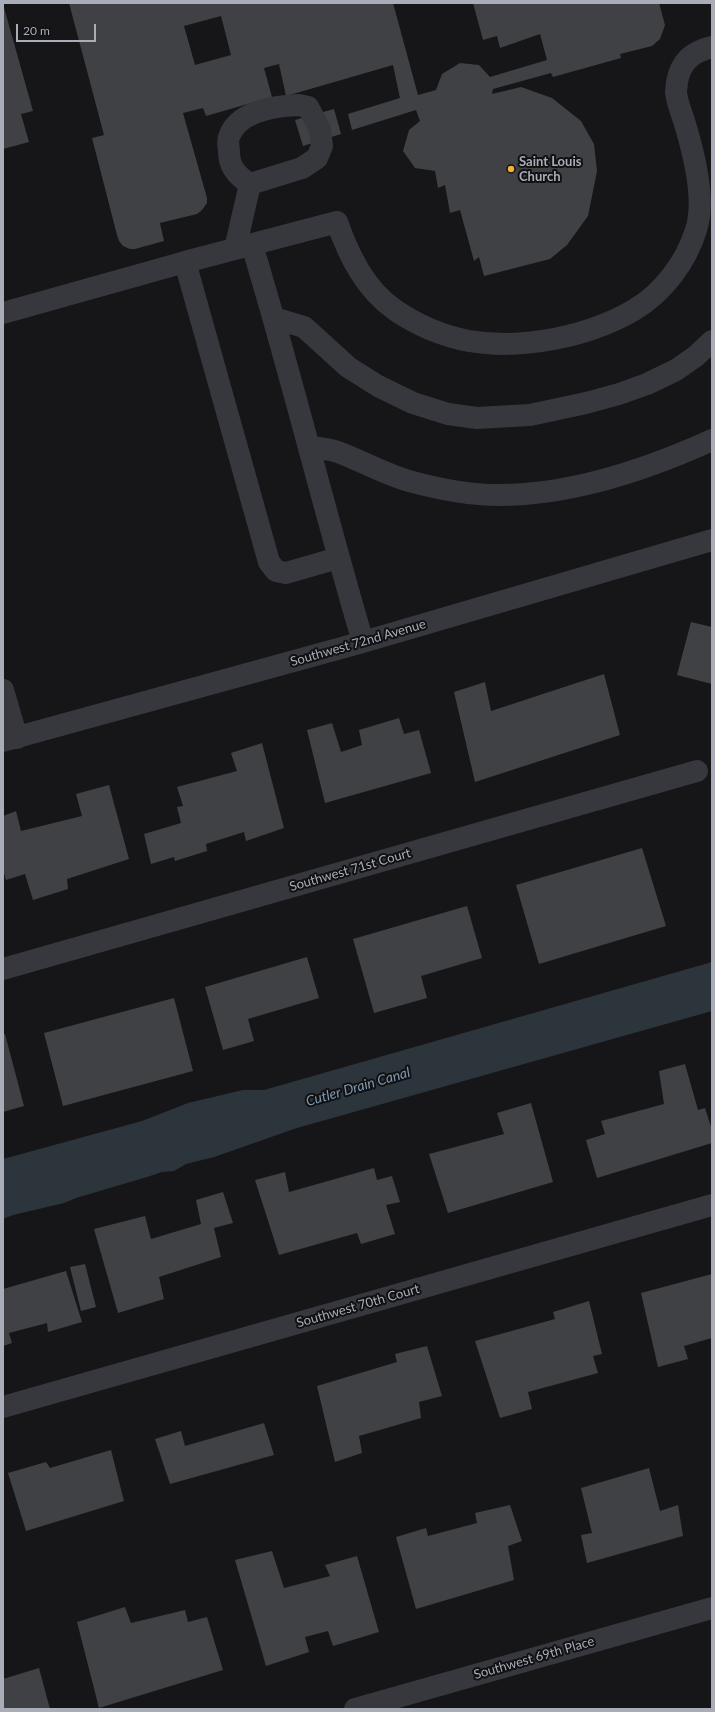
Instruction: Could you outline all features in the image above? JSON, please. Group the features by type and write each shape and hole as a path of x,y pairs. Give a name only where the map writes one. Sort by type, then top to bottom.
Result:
{"street":[{"path":"3,313 185,262 337,222 347,251 360,273 377,294 394,309 411,320 437,332 468,341 498,344 528,343 568,336 604,325 635,310 656,293 676,271 688,250 697,229 700,207 697,176 691,143 676,91 679,74 683,64 691,56 712,47"},
{"path":"250,184 244,247 274,318 338,558 363,642"},
{"path":"185,262 269,562 276,571 286,573 338,558"},
{"path":"274,318 304,327 348,367 378,386 413,403 448,414 477,418 530,415 579,405 619,394 647,384 676,370 696,356 712,341"},
{"path":"309,447 337,452 408,481 467,493 499,495 529,493 594,481 644,467 683,453 712,440"},
{"name":"Southwest 72nd Avenue","path":"10,740 363,642 712,540"},
{"path":"3,690 10,740"},
{"name":"Southwest 71st Court","path":"3,969 697,771"},
{"name":"Southwest 70th Court","path":"3,1407 712,1205"},
{"name":"Southwest 69th Place","path":"355,1709 712,1608"}],"water":[{"name":"Cutler Drain Canal","path":"712,962 712,1011 297,1128 214,1157 186,1164 174,1171 162,1172 64,1203 13,1215 3,1219 3,1159 142,1121 188,1103 243,1090 264,1090"}],"building":[{"path":"69,3 393,3 418,95 436,90 442,74 460,63 479,65 490,77 547,60 540,34 500,48 497,36 483,40 473,3 659,3 665,25 660,39 652,46 620,54 621,58 553,77 551,73 493,89 492,94 521,87 552,98 581,121 594,144 597,171 588,216 567,245 550,259 484,276 479,257 474,261 460,210 450,213 445,185 438,188 435,171 415,168 403,151 409,130 420,121 416,110 352,130 348,114 400,98 393,65 286,96 279,64 264,68 272,97 206,116 203,108 183,113 207,198 207,203 197,214 160,223 164,241 135,249 130,249 123,246 117,235 92,138 104,135","holes":["221,16 231,55 195,65 184,26"]},
{"path":"3,4 33,111 21,114 29,142 3,149"},
{"path":"334,109 341,134 303,146 295,120"},
{"path":"691,622 712,627 712,684 677,675"},
{"path":"604,674 620,735 475,782 454,692 485,682 491,711"},
{"path":"399,718 404,734 419,730 431,773 325,803 307,730 332,723 341,752 362,745 359,730"},
{"path":"262,743 284,828 246,841 244,832 206,844 207,851 175,861 174,857 151,864 144,834 181,823 177,807 183,806 177,787 237,771 231,753"},
{"path":"109,785 129,859 67,879 68,889 33,900 25,874 6,880 3,870 3,816 16,811 21,831 82,816 76,794"},
{"path":"642,848 666,926 539,964 516,885"},
{"path":"467,906 482,958 421,976 427,998 374,1013 353,939"},
{"path":"307,957 319,998 248,1019 254,1041 223,1050 205,987"},
{"path":"174,998 193,1071 63,1106 44,1033"},
{"path":"3,1034 5,1034 24,1106 3,1112"},
{"path":"685,1064 698,1110 705,1108 712,1130 712,1143 597,1178 586,1140 605,1134 601,1121 664,1104 659,1071"},
{"path":"531,1103 553,1182 448,1213 429,1154 504,1134 497,1113"},
{"path":"374,1168 377,1180 392,1176 400,1202 386,1205 395,1234 361,1244 357,1233 279,1255 255,1180 285,1172 289,1192"},
{"path":"223,1192 233,1223 214,1228 221,1257 159,1277 164,1299 118,1313 94,1229 145,1216 151,1239 201,1224 196,1200"},
{"path":"85,1264 96,1307 81,1311 70,1267"},
{"path":"66,1271 82,1322 48,1332 47,1323 9,1333 12,1343 3,1346 3,1289"},
{"path":"712,1274 712,1338 684,1346 688,1359 658,1367 641,1293"},
{"path":"589,1301 602,1354 593,1356 598,1373 528,1392 532,1409 500,1418 475,1341 555,1319 553,1312"},
{"path":"427,1346 442,1396 419,1402 421,1418 359,1436 362,1453 335,1462 317,1386 397,1362 395,1354"},
{"path":"264,1423 274,1455 170,1484 155,1439 181,1431 185,1446"},
{"path":"111,1450 124,1501 26,1531 8,1473 46,1462 50,1468"},
{"path":"649,1468 660,1511 678,1505 683,1536 587,1563 581,1535 592,1533 581,1488"},
{"path":"510,1505 522,1541 508,1546 514,1580 416,1609 396,1537 426,1528 428,1536 477,1523 475,1513"},
{"path":"272,1551 284,1588 330,1576 325,1565 357,1556 379,1632 333,1646 328,1631 305,1637 309,1652 266,1666 235,1560"},
{"path":"125,1607 131,1623 185,1610 188,1622 207,1617 223,1670 99,1708 77,1622"},
{"path":"39,1668 50,1709 3,1709 3,1679"}],"place":[{"name":"Saint Louis Church","path":"511,169"}]}
